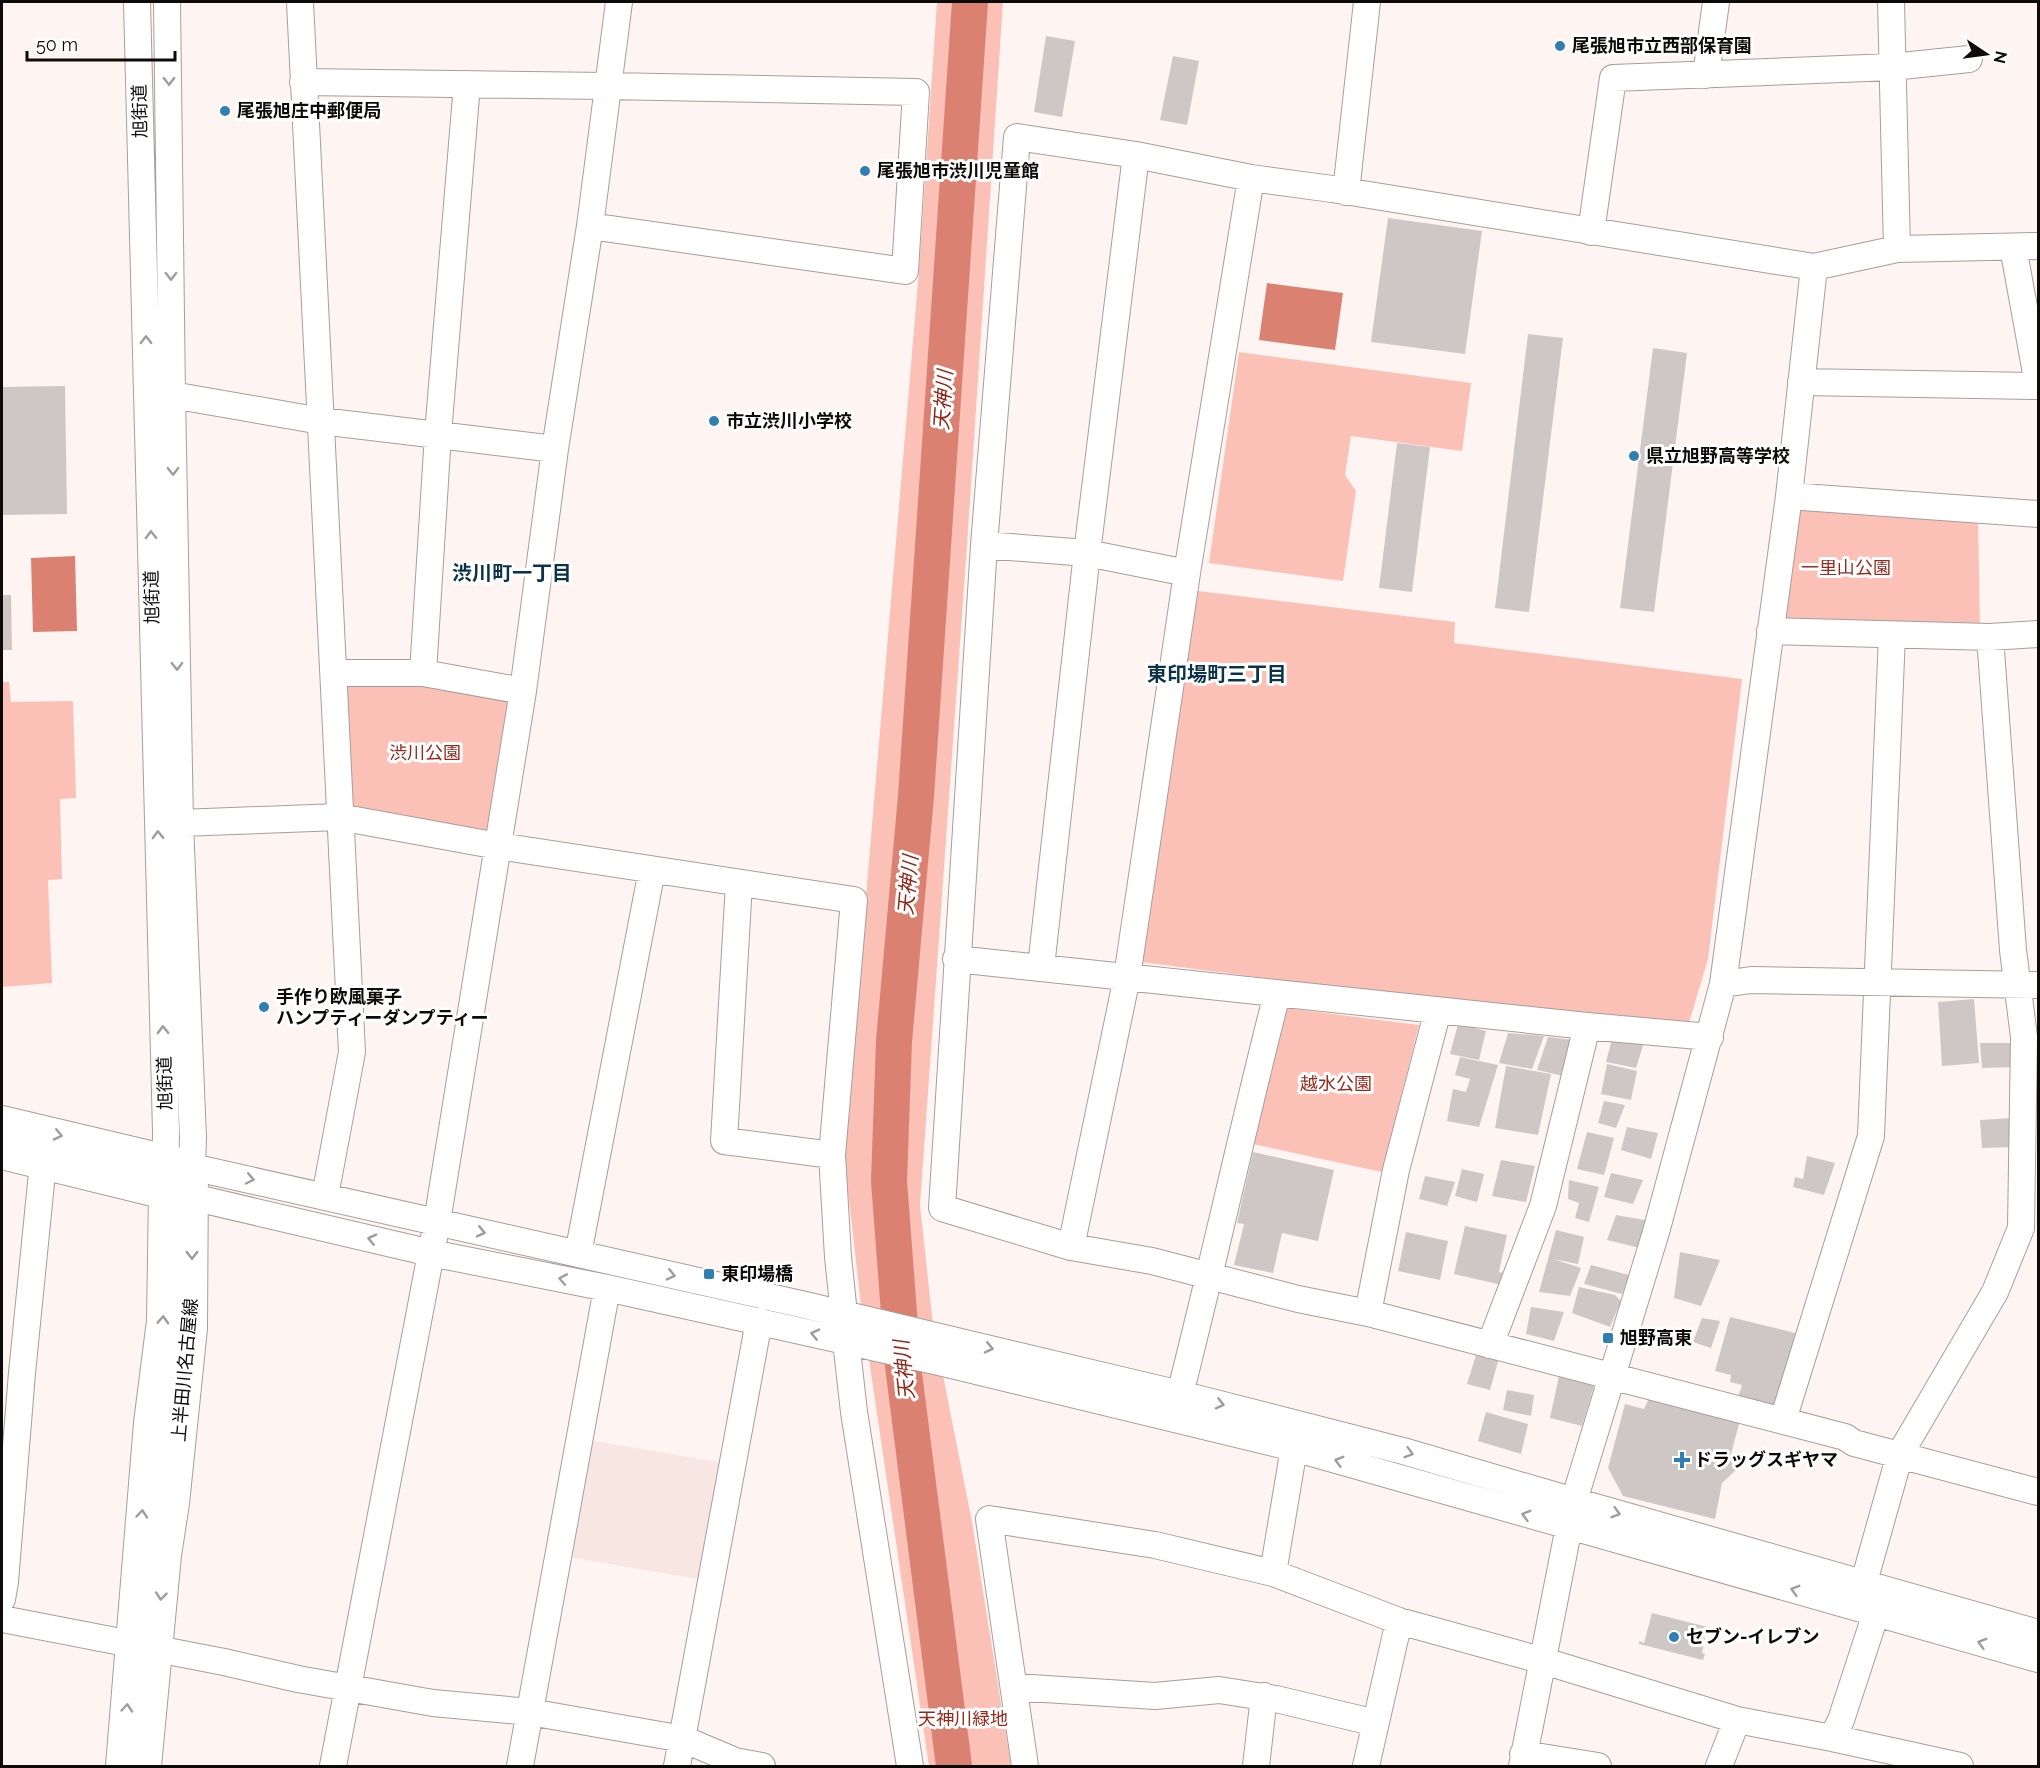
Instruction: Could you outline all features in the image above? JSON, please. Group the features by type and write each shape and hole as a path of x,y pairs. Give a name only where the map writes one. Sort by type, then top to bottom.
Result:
{"main road":[{"path":"2,1122 178,1179"},
{"path":"2,1152 43,1163 178,1179"},
{"name":"上半田川名古屋線","path":"145,1767 144,1646 136,1587 150,1423 178,1179"},
{"name":"上半田川名古屋線","path":"122,1767 144,1646"}],"street":[{"name":"旭街道","path":"137,2 178,1179"},
{"name":"旭街道","path":"167,2 180,823 193,1138 178,1179"},
{"path":"300,2 352,1052 325,1196"},
{"path":"333,1767 437,1222 498,846 523,691 555,449 590,226 619,2"},
{"path":"1346,192 1367,2"},
{"path":"1706,75 1716,2"},
{"path":"1891,2 1897,249"},
{"path":"1591,232 1613,78 1892,67 1969,59"},
{"path":"303,82 916,92 905,271 590,226"},
{"path":"423,673 438,434 467,84"},
{"path":"2038,246 1897,249 1814,267 1251,178 1136,155 1017,137 984,544 942,1208 1071,1247 1152,1261 1298,1299 1368,1313 1783,1420 1845,1437 1854,1443 2038,1492"},
{"path":"1041,967 1087,553 1136,155"},
{"path":"1071,1247 1127,977 1187,573 1251,178"},
{"path":"1801,382 2038,385 2013,247"},
{"path":"1598,1767 1522,1760 1544,1661 1574,1501 1610,1376 1656,1232 1723,984 1789,496 1814,267"},
{"path":"172,395 321,421 555,449"},
{"path":"1789,496 2038,514"},
{"path":"984,544 1087,553 1187,573"},
{"path":"1770,631 1990,637 2038,634"},
{"path":"1783,1420 1871,1136 1892,635"},
{"path":"1864,1582 1900,1454 1995,1292 2021,1228 2028,984 2013,950 1990,637"},
{"path":"334,673 423,673 523,691"},
{"path":"180,823 339,817 498,846 854,900 832,1155 844,1314"},
{"path":"578,1254 652,870"},
{"path":"739,882 724,1141 832,1155"},
{"path":"956,959 1710,1037"},
{"path":"1723,984 1751,980 2028,984"},
{"path":"1180,1394 1277,993"},
{"path":"1368,1313 1396,1170 1438,1010"},
{"path":"1490,1345 1543,1206 1587,1026"},
{"path":"2,1599 43,1163"},
{"path":"178,1179 325,1196 844,1314 1180,1394 1403,1451 2038,1633"},
{"path":"178,1179 431,1253 759,1321 1294,1448 2038,1659"},
{"path":"520,1767 607,1288"},
{"path":"677,1767 759,1321"},
{"path":"846,1341 854,1412 910,1767"},
{"path":"1273,1574 1294,1448"},
{"path":"1025,1767 989,1519 1155,1545 1273,1574 1399,1621 1544,1661 1737,1720 1832,1737 1947,1765"},
{"path":"1832,1737 1841,1720 1876,1613"},
{"path":"2,1619 298,1679 433,1702 530,1712 683,1739 735,1761 762,1767"},
{"path":"1366,1767 1399,1621"},
{"path":"1014,1687 1155,1695 1219,1690 1264,1696 1376,1723"},
{"path":"1256,1767 1264,1696"},
{"path":"1719,1767 1737,1720"}],"shaded area":[{"path":"1267,283 1343,293 1335,350 1259,340"},
{"path":"75,556 77,631 33,632 31,558"},
{"path":"589,1440 724,1463 704,1580 569,1557"}],"green space":[{"name":"天神川緑地","path":"937,2 1003,2 920,1205 933,1325 972,1522 1011,1766 929,1766 861,1305 844,1156 919,270"},
{"path":"1239,352 1471,383 1462,451 1351,436 1345,475 1356,491 1343,581 1209,563"},
{"name":"一里山公園","path":"1794,507 1978,521 1980,627 1779,625"},
{"path":"1198,591 1455,622 1454,643 1742,679 1708,959 1686,1033 1141,962"},
{"path":"2,682 9,682 11,702 73,701 76,798 60,799 62,879 48,880 52,983 2,987"},
{"name":"渋川公園","path":"345,682 422,682 512,700 492,832 347,811"},
{"name":"越水公園","path":"1286,1008 1419,1025 1382,1172 1253,1144"}],"building":[{"path":"1046,36 1075,41 1062,117 1034,112"},
{"path":"1173,56 1199,61 1187,125 1160,120"},
{"path":"1388,218 1482,231 1465,354 1371,342"},
{"path":"1528,334 1563,338 1529,612 1495,608"},
{"path":"1653,348 1687,353 1654,612 1620,608"},
{"path":"65,386 67,514 2,515 2,387"},
{"path":"1397,443 1430,447 1412,592 1379,588"},
{"path":"2,595 11,595 12,650 2,650"},
{"path":"1974,999 1979,1063 1942,1066 1938,1002"},
{"path":"1458,1024 1486,1031 1479,1060 1450,1054"},
{"path":"1508,1033 1544,1036 1532,1069 1499,1063"},
{"path":"1647,1033 1636,1068 1606,1062 1612,1039"},
{"path":"1548,1037 1581,1041 1572,1078 1537,1070"},
{"path":"1980,1043 2015,1043 2016,1067 1982,1068"},
{"path":"1460,1057 1498,1065 1479,1127 1447,1121 1453,1089 1466,1092 1470,1079 1455,1075"},
{"path":"1607,1064 1637,1071 1631,1100 1601,1094"},
{"path":"1506,1066 1551,1074 1538,1135 1495,1128"},
{"path":"1604,1101 1625,1105 1616,1128 1598,1123"},
{"path":"2012,1118 2015,1147 1982,1148 1980,1120"},
{"path":"1627,1127 1658,1133 1651,1159 1621,1150"},
{"path":"1587,1132 1614,1138 1604,1175 1577,1169"},
{"path":"1253,1152 1334,1170 1318,1241 1282,1233 1273,1273 1234,1265 1244,1224 1237,1223"},
{"path":"1807,1156 1835,1163 1824,1195 1793,1187 1795,1177 1803,1179"},
{"path":"1501,1160 1535,1166 1526,1202 1492,1196"},
{"path":"1462,1169 1484,1174 1477,1202 1455,1196"},
{"path":"1611,1173 1643,1180 1633,1204 1604,1197"},
{"path":"1425,1176 1455,1182 1447,1206 1419,1199"},
{"path":"1569,1180 1599,1187 1589,1222 1575,1218 1579,1203 1568,1199"},
{"path":"1616,1215 1650,1221 1644,1249 1607,1240"},
{"path":"1465,1226 1507,1235 1499,1272 1504,1273 1502,1285 1454,1274"},
{"path":"1556,1230 1584,1237 1578,1264 1553,1259 1581,1268 1570,1296 1539,1292"},
{"path":"1406,1232 1448,1241 1440,1280 1398,1271"},
{"path":"1680,1252 1720,1260 1701,1306 1674,1298"},
{"path":"1591,1265 1629,1275 1622,1294 1584,1284"},
{"path":"1579,1287 1615,1295 1621,1301 1610,1327 1572,1313"},
{"path":"1531,1307 1564,1312 1554,1341 1526,1334"},
{"path":"1730,1317 1803,1335 1777,1408 1738,1397 1742,1385 1730,1382 1731,1375 1715,1371"},
{"path":"1702,1318 1720,1321 1711,1348 1693,1342"},
{"path":"1477,1352 1499,1358 1490,1390 1467,1384"},
{"path":"1560,1371 1596,1380 1582,1426 1550,1418"},
{"path":"1507,1390 1534,1395 1531,1416 1503,1410"},
{"path":"1653,1390 1742,1413 1730,1458 1736,1470 1722,1483 1715,1519 1623,1496 1608,1468 1625,1404 1644,1409"},
{"path":"1486,1412 1528,1424 1521,1454 1478,1441"},
{"name":"セブン-イレブン","path":"1652,1613 1708,1627 1706,1633 1700,1631 1699,1636 1705,1638 1703,1660 1639,1644 1639,1641 1644,1643"}],"waterway":[{"name":"天神川","path":"954,1766 903,1366 889,1181 894,1041 916,796 970,2"}],"place":[{"name":"尾張旭市立西部保育園","path":"1560,46"},
{"name":"尾張旭庄中郵便局","path":"225,111"},
{"name":"尾張旭市渋川児童館","path":"865,171"},
{"name":"市立渋川小学校","path":"714,421"},
{"name":"県立旭野高等学校","path":"1634,456"},
{"name":"手作り欧風菓子 ハンプティーダンプティー","path":"264,1007"},
{"name":"東印場橋","path":"709,1274"},
{"name":"旭野高東","path":"1608,1338"},
{"name":"ドラッグスギヤマ","path":"1682,1460"},
{"name":"セブン-イレブン","path":"1674,1637"}],"district":[{"name":"渋川町一丁目","path":"512,573"},
{"name":"東印場町三丁目","path":"1217,674"}]}
